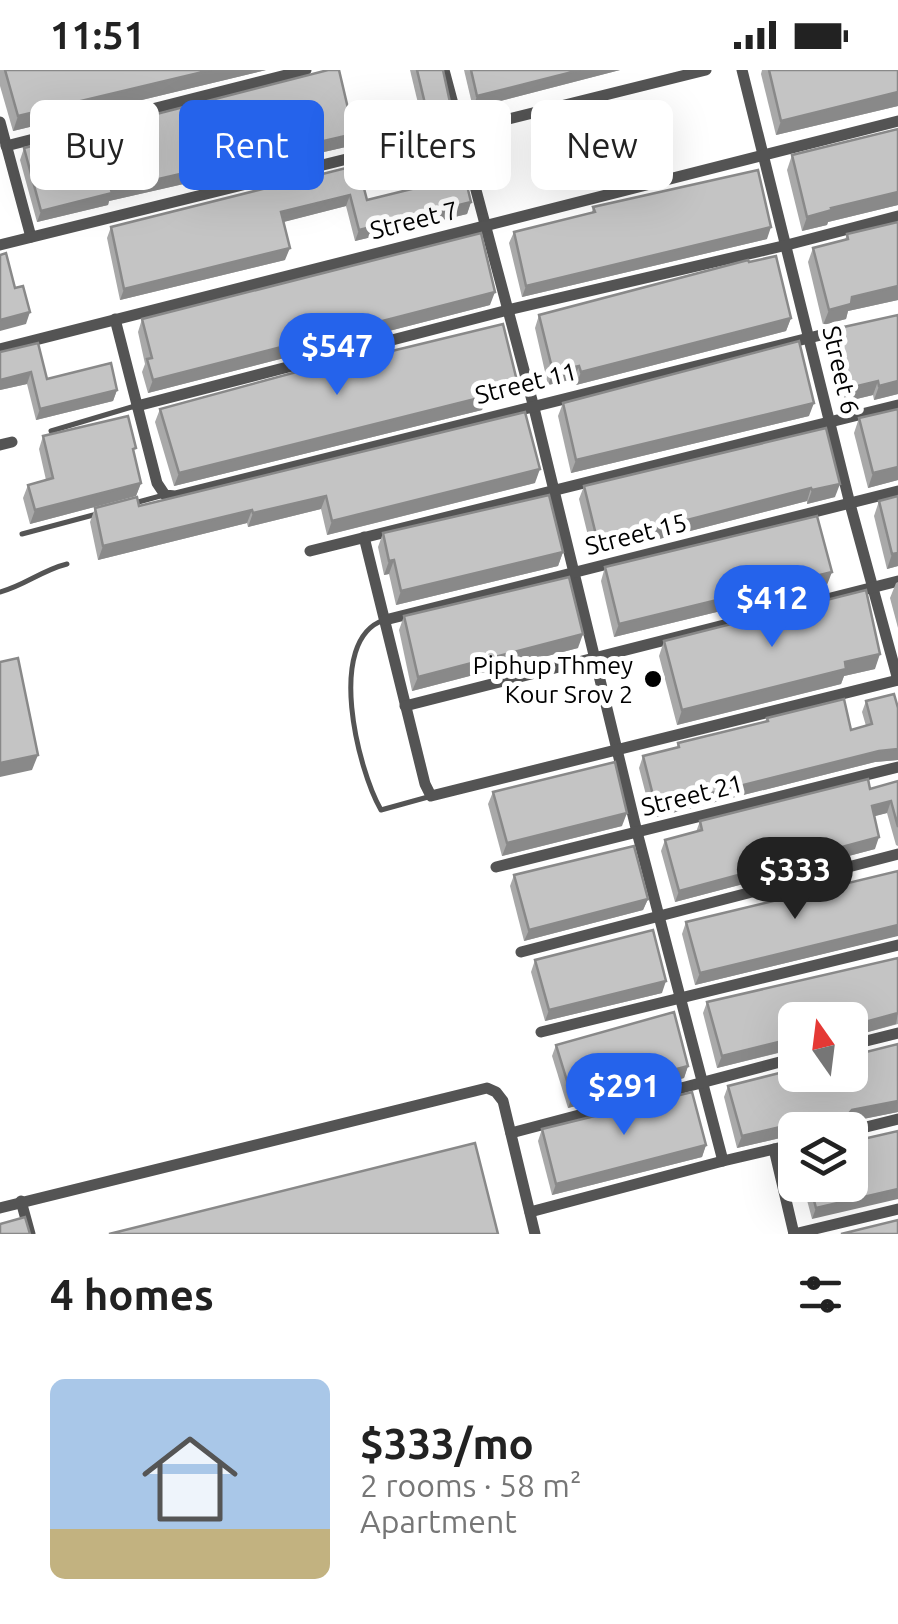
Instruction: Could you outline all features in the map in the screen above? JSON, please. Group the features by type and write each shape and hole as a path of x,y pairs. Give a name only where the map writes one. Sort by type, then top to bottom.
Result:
{"street":[{"path":"6,146 306,70"},
{"path":"444,70 452,100"},
{"path":"511,118 706,70"},
{"name":"Street 6","path":"742,70 898,680"},
{"name":"Street 7","path":"0,348 898,120"},
{"path":"0,122 31,237"},
{"path":"0,244 344,160"},
{"path":"476,190 723,1161"},
{"path":"136,406 508,310 787,246 898,216"},
{"path":"115,319 157,483 165,495"},
{"name":"Street 11","path":"165,495 175,496 863,324"},
{"path":"310,551 898,404"},
{"name":"Street 15","path":"384,620 898,491"},
{"path":"364,538 431,796 898,680"},
{"path":"406,706 898,582"},
{"name":"Street 21","path":"496,868 898,767"},
{"path":"520,952 898,854"},
{"path":"540,1032 898,944"},
{"path":"868,1040 898,1033"},
{"path":"511,1133 778,1062"},
{"path":"0,1208 487,1088 503,1102 535,1234"},
{"path":"868,1126 898,1119"},
{"path":"530,1212 778,1148"},
{"path":"774,1149 794,1234 898,1209"},
{"path":"21,1201 30,1234"}],"lane":[{"path":"51,430 136,406"},
{"path":"130,505 165,495"},
{"path":"22,534 112,510"},
{"path":"0,592 46,569 67,564"},
{"path":"384,620 363,633 348,673 364,770 381,810 431,796"}],"building":[{"path":"5,70 211,70 85,100 30,100 30,113 18,116"},
{"path":"339,70 346,100 344,136 324,141 324,100 211,100"},
{"path":"417,70 443,70 449,100 424,100"},
{"path":"471,70 580,70 477,96"},
{"path":"769,70 898,70 898,92 781,121"},
{"path":"179,108 179,174 159,179 159,113"},
{"path":"898,129 898,192 807,217 792,155"},
{"path":"30,146 30,170 24,148"},
{"path":"344,169 344,190 364,190 367,200 408,190 468,190 471,202 359,230 350,195 281,212 290,248 124,289 111,227 258,190 324,190 324,174"},
{"path":"758,170 771,227 526,286 514,232 595,212 593,207"},
{"path":"35,190 112,193 41,211"},
{"path":"898,222 898,286 852,297 851,304 829,310 813,248 848,239 847,234"},
{"path":"481,233 495,292 153,380 142,319"},
{"path":"6,253 15,288 23,286 30,312 0,320 0,255"},
{"path":"776,256 791,318 581,372 579,366 553,372 539,315"},
{"path":"898,315 898,381 845,389 830,330"},
{"path":"503,324 517,381 484,388 487,396 179,473 160,409 300,371"},
{"path":"799,341 814,403 576,460 563,403"},
{"path":"38,343 47,379 111,363 117,390 40,409 31,372 0,380 0,352"},
{"path":"898,409 898,467 873,473 859,418"},
{"path":"525,412 540,469 332,521 326,496 103,546 95,508 137,497 139,506"},
{"path":"128,416 141,483 35,510 28,485 53,478 43,436"},
{"path":"826,428 840,484 598,543 584,486"},
{"path":"549,495 563,552 401,591 383,533"},
{"path":"898,496 898,553 892,554 879,501"},
{"path":"817,516 832,572 619,624 605,567"},
{"path":"569,577 583,634 418,677 404,616"},
{"path":"866,590 880,654 845,662 846,669 682,710 664,641"},
{"path":"18,658 38,755 0,763 0,662"},
{"path":"894,694 898,749 656,807 643,756 844,699 851,730 872,724 866,701"},
{"path":"615,762 627,813 507,843 493,792"},
{"path":"868,779 870,789 898,781 898,827 891,801 872,806 879,837 679,891 665,840 702,830 700,821"},
{"path":"634,846 648,899 529,930 514,875"},
{"path":"898,871 898,925 700,973 686,922"},
{"path":"653,930 666,981 549,1010 535,960"},
{"path":"898,958 898,1013 868,1021 868,1002 778,1002 778,1042 722,1056 707,1002"},
{"path":"674,1012 688,1066 572,1097 556,1045"},
{"path":"898,1044 898,1101 850,1112 778,1112 778,1127 742,1136 728,1086 778,1073 778,1092 868,1092 868,1052"},
{"path":"692,1092 706,1145 556,1184 542,1129"},
{"path":"898,1131 898,1189 868,1196 868,1138"},
{"path":"475,1143 498,1234 109,1234"},
{"path":"814,1202 842,1202 816,1208"},
{"path":"25,1217 30,1234 0,1234 0,1224"},
{"path":"898,1220 898,1234 841,1234"}],"place":[{"name":"Piphup Thmey Kour Srov 2","path":"653,679"}]}
